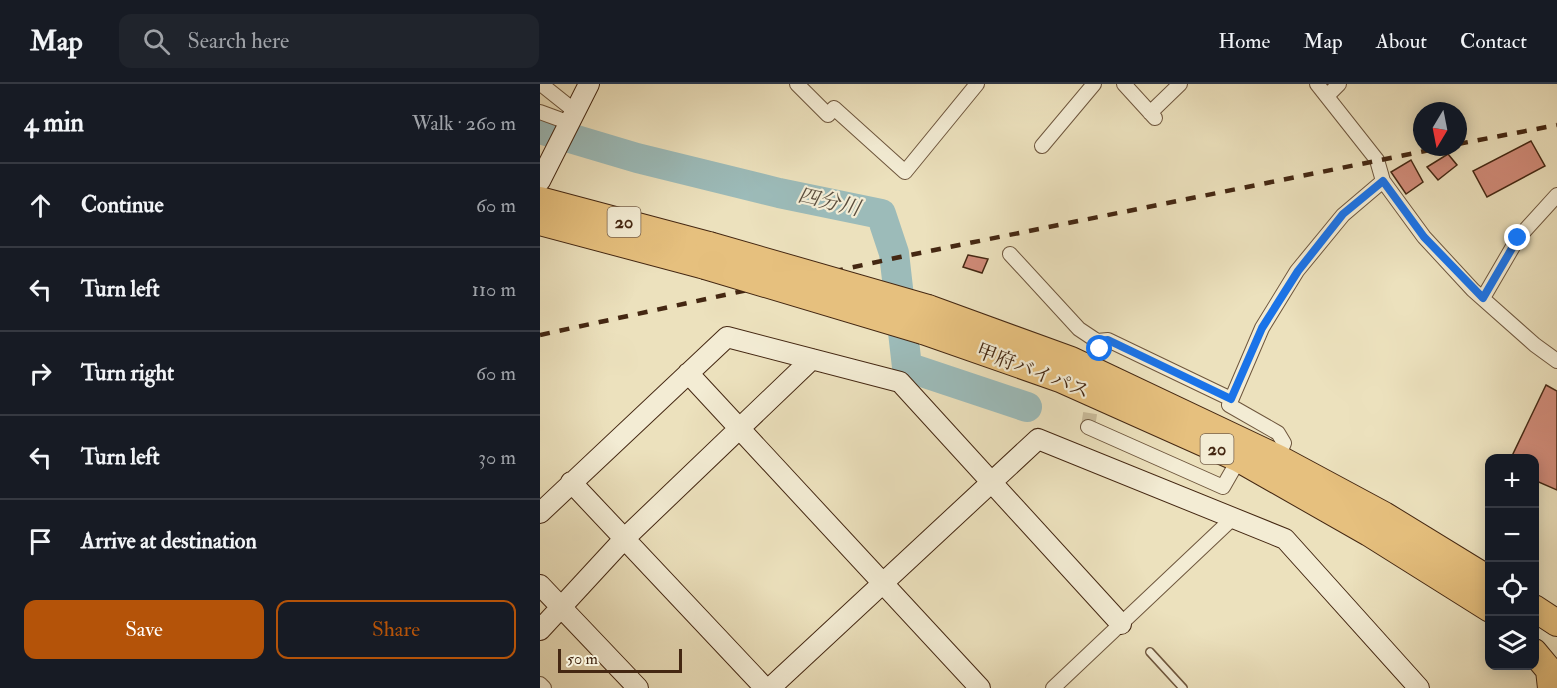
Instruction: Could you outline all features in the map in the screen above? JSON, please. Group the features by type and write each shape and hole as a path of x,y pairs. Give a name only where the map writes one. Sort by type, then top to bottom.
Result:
{"highway":[{"name":"甲府バイパス","path":"540,200 707,255 1071,360 1278,458 1384,515 1485,577"},
{"name":"甲府バイパス","path":"540,222 707,255"},
{"name":"甲府バイパス","path":"926,320 1239,459 1369,533 1485,606"},
{"path":"1417,563 1447,595 1485,620"},
{"path":"1539,611 1557,623"},
{"path":"1539,641 1557,654"},
{"path":"1539,658 1550,670 1551,688"}],"street":[{"path":"541,84 573,118"},
{"path":"545,167 589,84"},
{"path":"797,84 828,115 834,108 905,172 977,84"},
{"path":"1041,146 1094,84"},
{"path":"1124,84 1152,115 1179,84"},
{"path":"1317,84 1377,160 1383,181 1424,237 1483,298 1534,345 1557,362"},
{"path":"1327,96 1339,84"},
{"path":"540,112 573,118"},
{"path":"1278,458 1284,443 1278,433 1229,405 1231,399 1262,328 1298,271 1343,214 1383,181"},
{"path":"1483,298 1518,238 1557,195"},
{"path":"1010,254 1079,330 1099,345 1108,340 1231,399"},
{"path":"540,513 727,337 900,382 993,481 1121,624"},
{"path":"540,630 624,539 812,359"},
{"path":"688,373 980,688"},
{"path":"1088,427 1223,487 1239,459"},
{"path":"770,688 1038,439 1285,539 1419,688"},
{"path":"571,482 765,688"},
{"path":"1053,688 1233,518"},
{"path":"540,585 638,688"},
{"path":"540,684 544,688"}],"lane":[{"path":"1150,652 1183,688"}],"building":[{"path":"1531,141 1545,166 1487,197 1473,171"},
{"path":"1445,156 1450,156 1457,165 1438,180 1427,167"},
{"path":"1411,160 1423,182 1406,194 1391,172"},
{"path":"968,255 988,259 982,273 963,267"},
{"path":"1546,385 1557,391 1557,490 1539,482 1539,454 1513,454"}],"waterway":[{"name":"四分川","path":"540,129 637,158 779,193 881,214 894,253 907,367 1027,407"}],"tunnel":[{"path":"1088,427 1100,349"}],"railway":[{"path":"1467,142 1557,125"},
{"path":"540,335 900,257 1413,153"}],"route":[{"path":"1100,349 1097,341 1108,340 1231,399 1262,328 1298,271 1343,214 1383,181 1424,237 1483,298 1518,238"}]}
